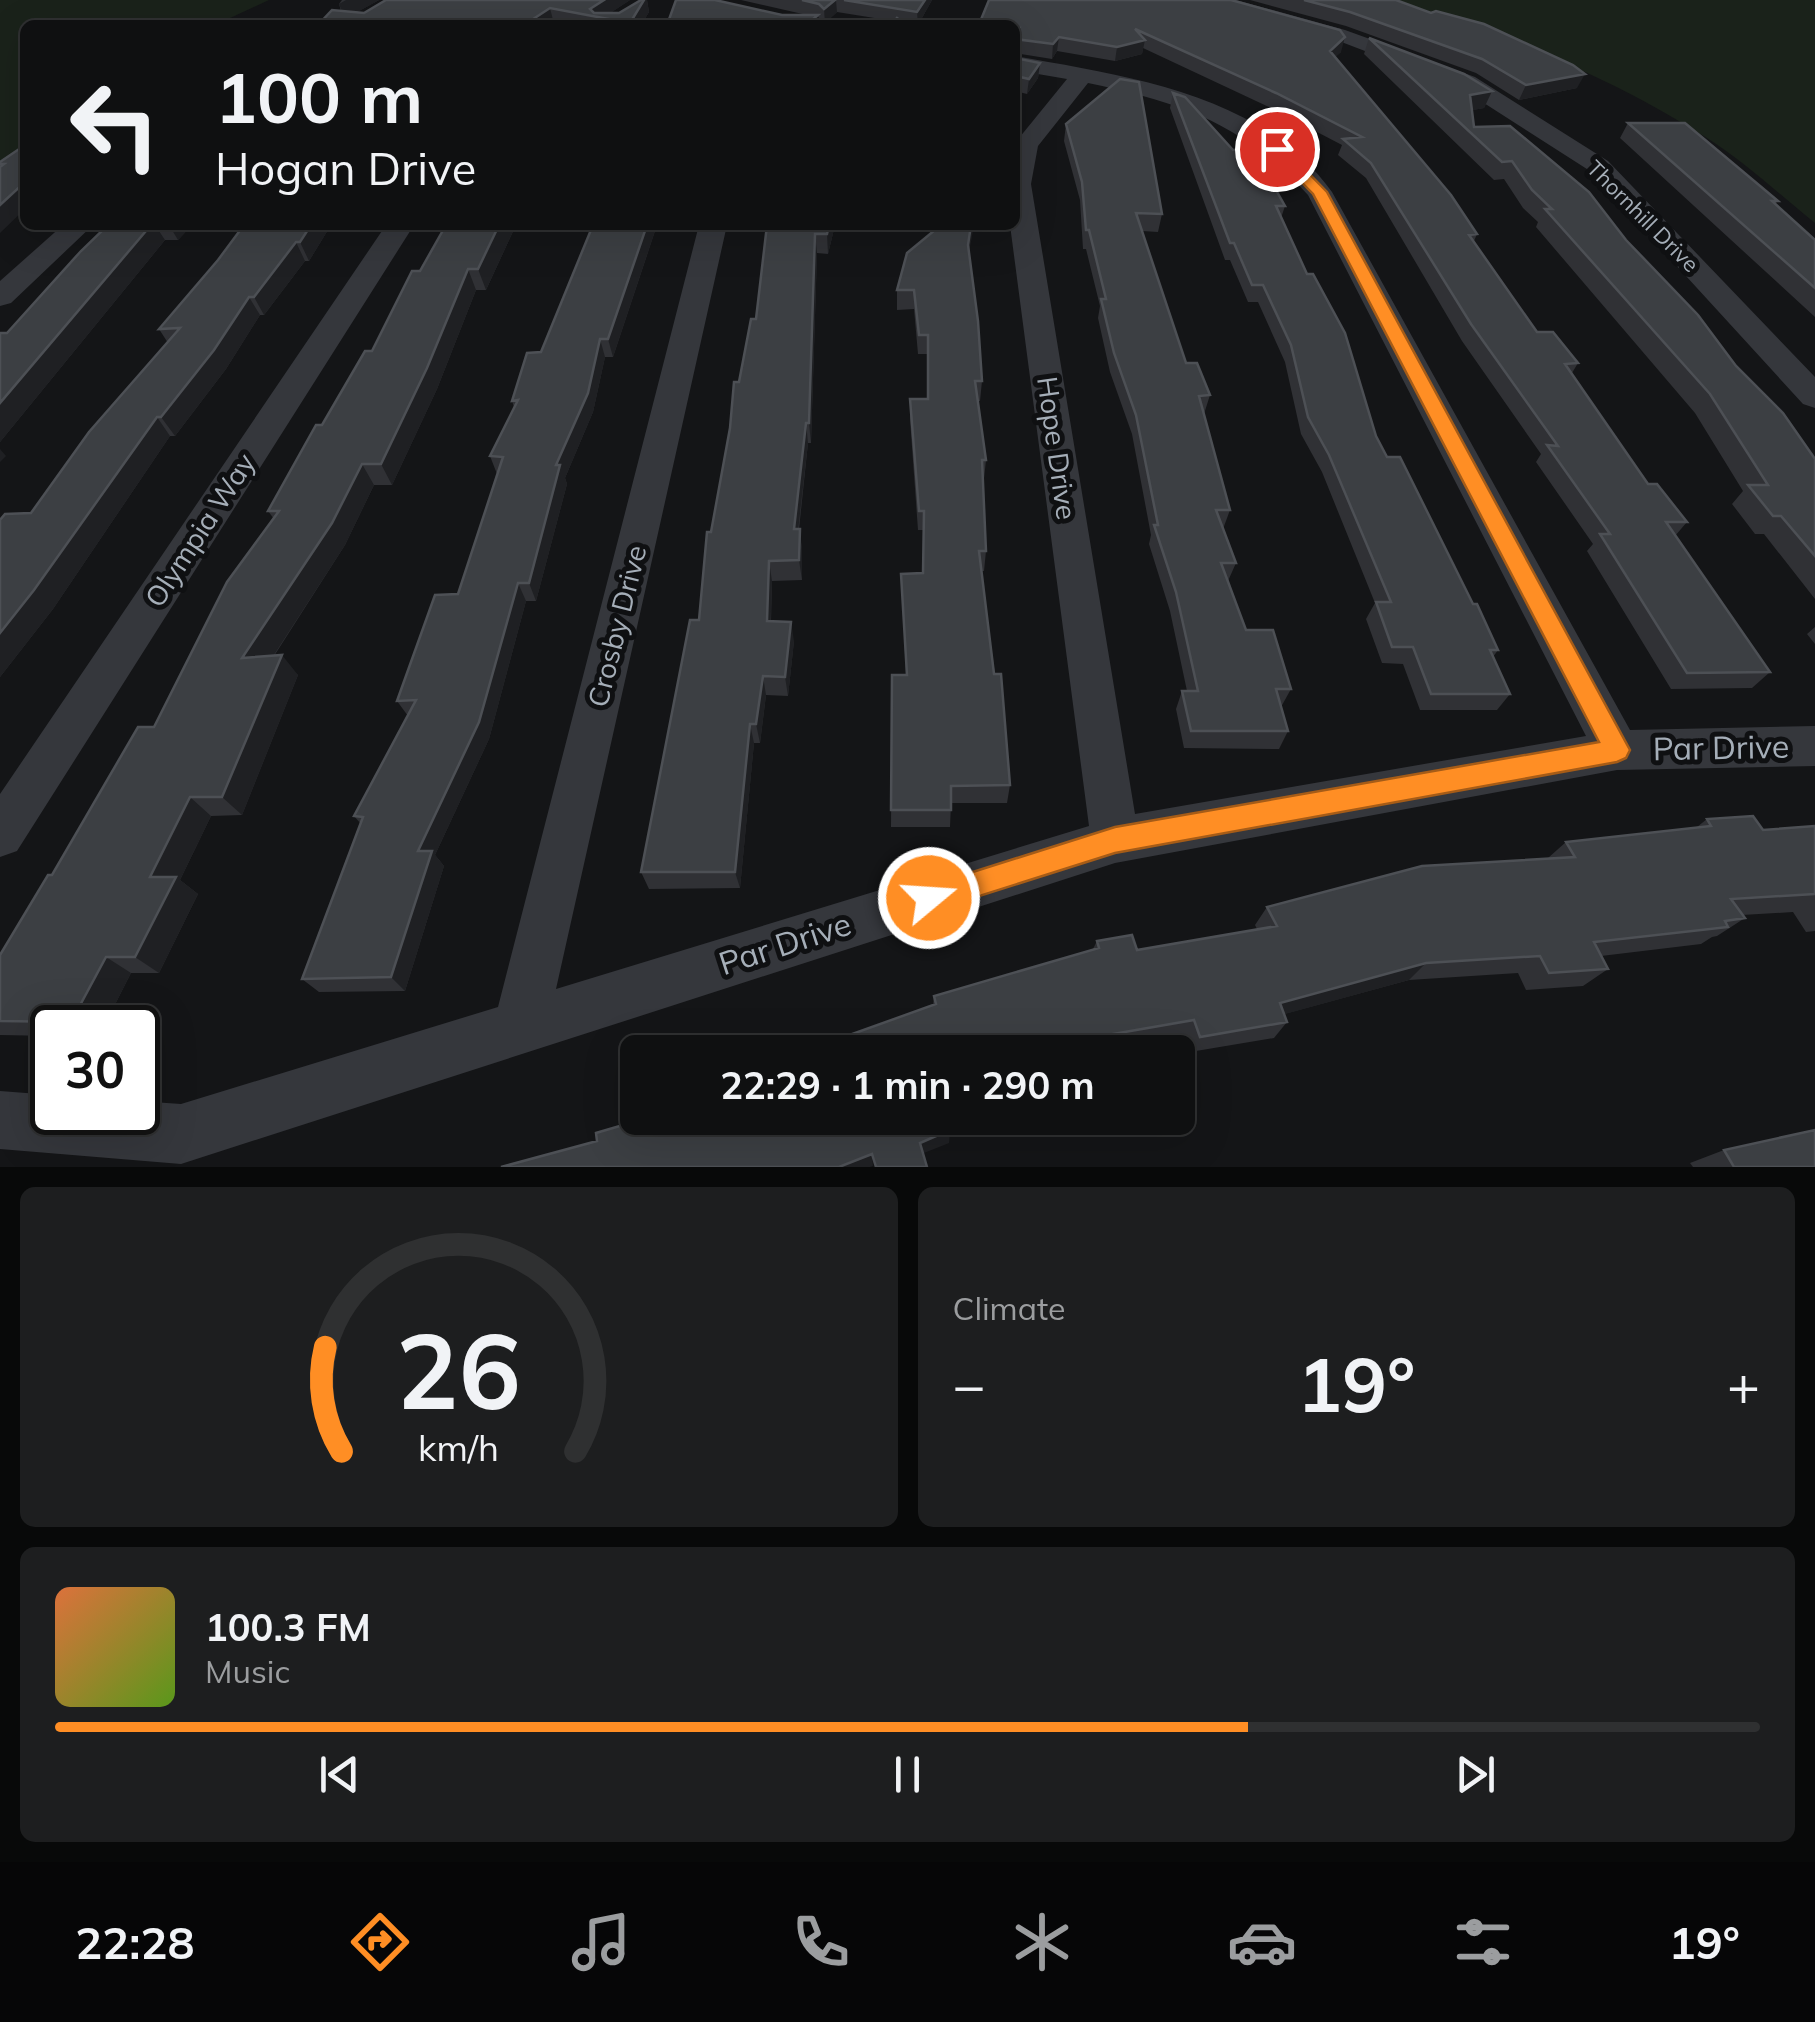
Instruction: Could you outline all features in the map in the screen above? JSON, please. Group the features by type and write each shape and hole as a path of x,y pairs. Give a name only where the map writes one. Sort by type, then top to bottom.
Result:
{"street":[{"name":"Thornhill Drive","path":"1214,0 1338,34 1467,82 1599,166 1815,397"},
{"path":"1020,65 1174,98 1222,117 1277,149 1319,192 1617,750"},
{"name":"Hope Drive","path":"1020,174 1026,145 1082,76"},
{"name":"Hope Drive","path":"1020,198 1115,840"},
{"path":"0,297 74,230"},
{"name":"Olympia Way","path":"0,835 397,230"},
{"name":"Crosby Drive","path":"520,1028 713,230"},
{"name":"Par Drive","path":"0,1120 181,1134 1115,840 1617,750 1815,746"}],"shaded area":[{"path":"0,0 269,0 226,20 20,20 20,148 0,163"},
{"path":"1394,0 1815,0 1815,223 1721,147 1632,95 1516,42"}],"building":[{"path":"386,0 604,0 590,9 594,13 619,13 644,0 632,20 550,8 532,20 323,20 332,10 364,13"},
{"path":"676,0 715,0 782,15 818,15 812,20 669,20"},
{"path":"802,0 835,0 824,9"},
{"path":"844,0 925,0 917,12"},
{"path":"989,0 1231,0 1340,30 1345,37 1330,51 1451,195 1477,234 1469,235 1537,332 1553,332 1578,363 1565,364 1648,484 1657,484 1687,522 1666,522 1770,672 1687,673 1600,534 1610,534 1547,445 1558,446 1471,324 1371,163 1343,139 1362,137 1135,29 1145,40 1117,47 1059,37 1053,44 1020,40 1020,20 981,20"},
{"path":"1304,0 1396,0 1431,13 1484,24 1585,74 1526,85 1482,59 1350,12"},
{"path":"1369,38 1464,74 1492,91 1470,95 1474,127 1510,126 1589,192 1626,240 1698,315 1736,366 1783,413 1815,459 1815,556 1781,516 1773,516 1748,485 1768,485 1710,394 1545,209 1552,209 1532,190 1512,161 1502,162"},
{"path":"1020,59 1040,63 1029,79 1020,77"},
{"path":"1120,79 1139,82 1162,214 1136,213 1186,363 1197,363 1210,395 1199,396 1230,510 1216,510 1236,563 1221,563 1246,630 1273,630 1291,689 1276,689 1288,731 1191,731 1182,691 1198,691 1176,592 1154,525 1158,525 1136,415 1114,353 1101,299 1106,299 1086,230 1082,182 1066,124"},
{"path":"1173,93 1185,97 1233,150 1243,149 1268,176 1285,206 1276,206 1307,274 1313,274 1345,333 1376,436 1387,457 1400,457 1473,604 1477,604 1498,650 1490,650 1510,694 1431,694 1413,647 1392,647 1376,602 1391,602 1329,455 1308,417 1291,345 1263,285 1252,285 1234,243 1230,243"},
{"path":"1628,123 1685,123 1778,201 1772,201 1815,240 1815,288"},
{"path":"20,148 20,187 0,205 0,167 4,164 0,162"},
{"path":"103,230 147,230 0,403 0,333 7,333"},
{"path":"240,230 308,230 254,297 249,297 214,350 161,417 157,417 0,633 0,520 5,514 31,513 89,432 180,328 159,329"},
{"path":"443,230 497,230 478,269 468,269 381,464 362,464 332,523 242,658 282,655 222,797 190,797 150,877 176,877 135,957 106,957 80,1005 30,1005 30,1021 0,1021 0,955 48,875 52,875 138,727 154,727 227,582 279,511 268,511 316,425 322,425 365,351 372,351 412,271 420,271"},
{"path":"591,230 645,230 608,339 600,339 588,393 556,465 560,465 529,583 518,583 479,722 418,851 432,851 391,977 302,979 363,817 354,816 416,700 397,701 435,595 458,594 503,457 490,456 518,400 512,401 527,353 541,352"},
{"path":"766,230 828,230 827,234 815,234 809,423 794,529 800,529 799,560 769,561 767,621 791,622 785,677 763,676 756,724 750,724 735,872 641,872 690,620 699,620 707,532 711,532 730,428 734,382 739,382 751,319 756,319"},
{"path":"935,230 970,230 968,245 982,381 975,381 986,460 982,460 986,551 979,551 994,674 1001,674 1010,785 951,786 951,810 891,810 892,675 907,675 901,574 923,573 924,511 919,511 910,399 928,399 928,335 919,335 914,290 897,290 907,253"},
{"path":"1753,816 1763,830 1815,826 1815,894 1731,899 1745,918 1725,921 1728,927 1594,942 1608,969 1549,973 1540,956 1426,963 1280,1003 1287,1022 1200,1037 1194,1020 1108,1035 849,1035 936,1004 934,996 1099,948 1097,941 1132,935 1137,950 1277,926 1267,907 1422,866 1575,857 1566,842 1711,826 1707,819"},
{"path":"620,1126 620,1135 938,1135 920,1143 927,1167 876,1167 872,1154 839,1167 501,1167 597,1141 596,1133"},
{"path":"1815,1130 1815,1167 1734,1167 1724,1150"}],"route":[{"path":"929,898 1115,840 1617,750 1319,192 1277,149"}]}
